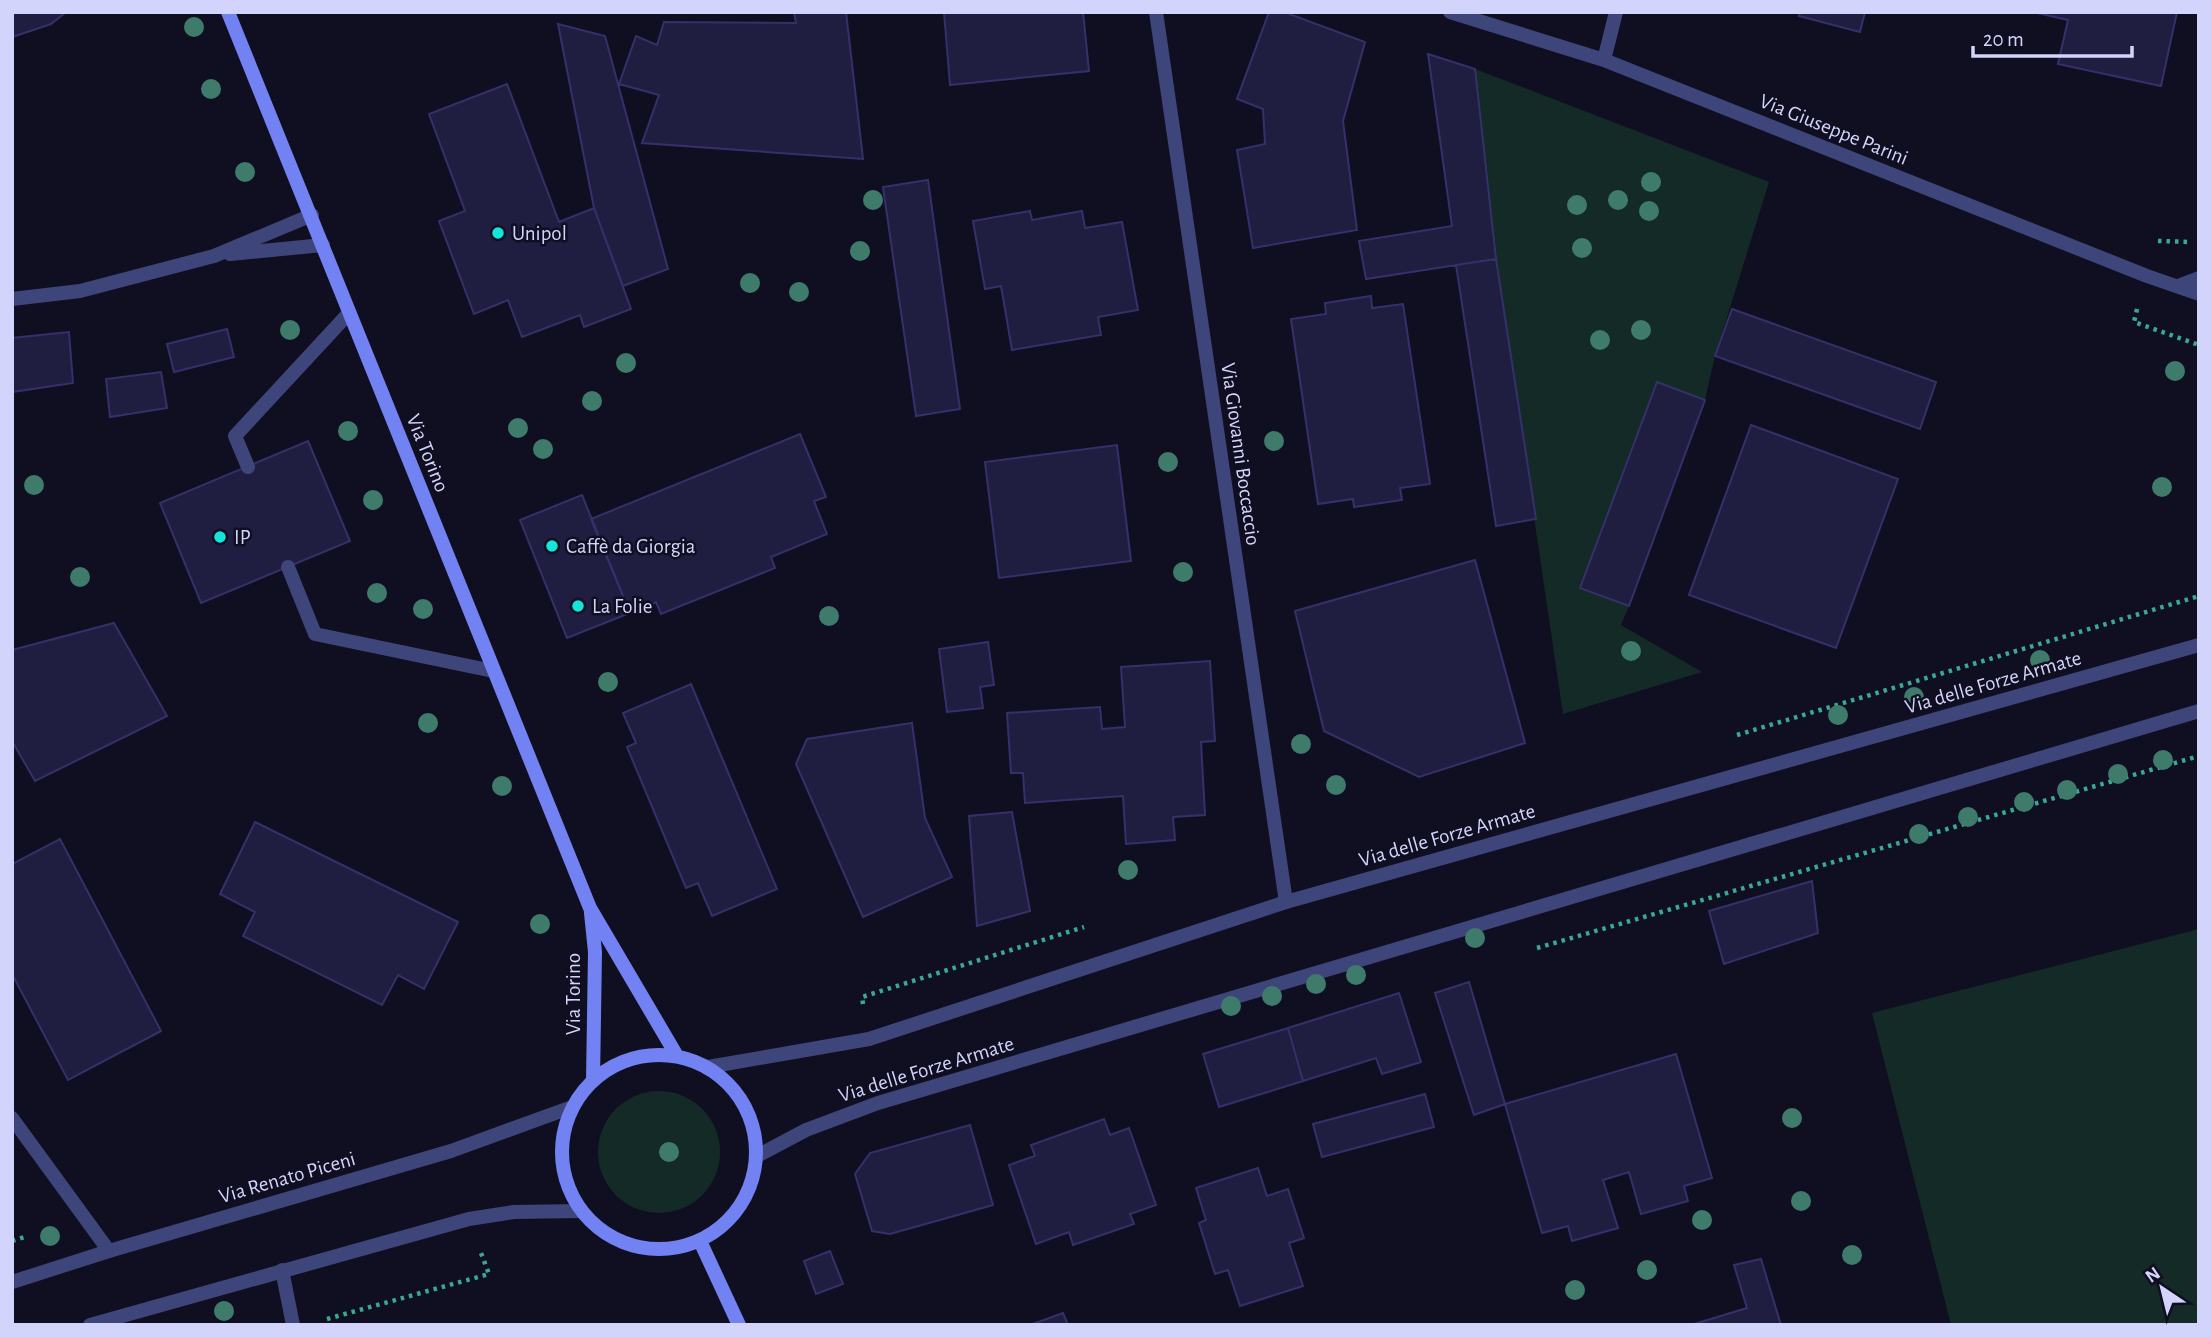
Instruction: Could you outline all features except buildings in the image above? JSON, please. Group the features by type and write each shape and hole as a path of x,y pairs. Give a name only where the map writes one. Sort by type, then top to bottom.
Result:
{"main road":[{"name":"Via Torino","path":"228,12 590,908 677,1056"},
{"name":"Via Torino","path":"590,908 595,952 593,1080"},
{"path":"647,1055 677,1056 708,1068 735,1090 752,1121 757,1156 749,1191 729,1220 700,1241 668,1250 635,1248 605,1234 580,1211 564,1178 561,1142 572,1107 593,1080 617,1063 647,1055"},
{"path":"700,1241 739,1325"}],"street":[{"name":"Via Giovanni Boccaccio","path":"1156,12 1286,902"},
{"name":"Via Giuseppe Parini","path":"1450,12 1604,60 2199,294"},
{"path":"1604,60 1616,12"},
{"path":"12,299 80,291 214,256 312,215"},
{"path":"214,256 323,246"},
{"path":"2178,286 2199,278"},
{"path":"248,467 235,436 349,313"},
{"path":"288,567 315,634 493,670"},
{"name":"Via delle Forze Armate","path":"708,1068 869,1039 1286,902 2199,645"},
{"name":"Via delle Forze Armate","path":"757,1156 806,1129 878,1103 2199,711"},
{"name":"Via Renato Piceni","path":"12,1282 451,1151 572,1107"},
{"path":"12,1118 109,1251"},
{"path":"90,1325 469,1219 514,1212 580,1211"},
{"path":"282,1270 293,1325"}],"path":[{"path":"2159,240 2199,241"},
{"path":"2134,322 2199,345"},
{"path":"320,1321 489,1274 469,1219"}],"green space":[{"path":"1475,69 1769,182 1715,356 1705,400 1657,382 1581,587 1629,606 1621,625 1702,672 1563,714 1496,259"},
{"path":"2199,929 2199,1325 1951,1325 1872,1013"},
{"path":"659,1091 682,1096 702,1109 715,1129 720,1152 715,1175 702,1195 682,1208 659,1213 636,1208 616,1195 603,1175 598,1152 603,1129 616,1109 636,1096"}],"place":[{"name":"Unipol","path":"498,233"},
{"name":"IP","path":"220,537"},
{"name":"Caffè da Giorgia","path":"552,546"},
{"name":"La Folie","path":"578,606"}]}
